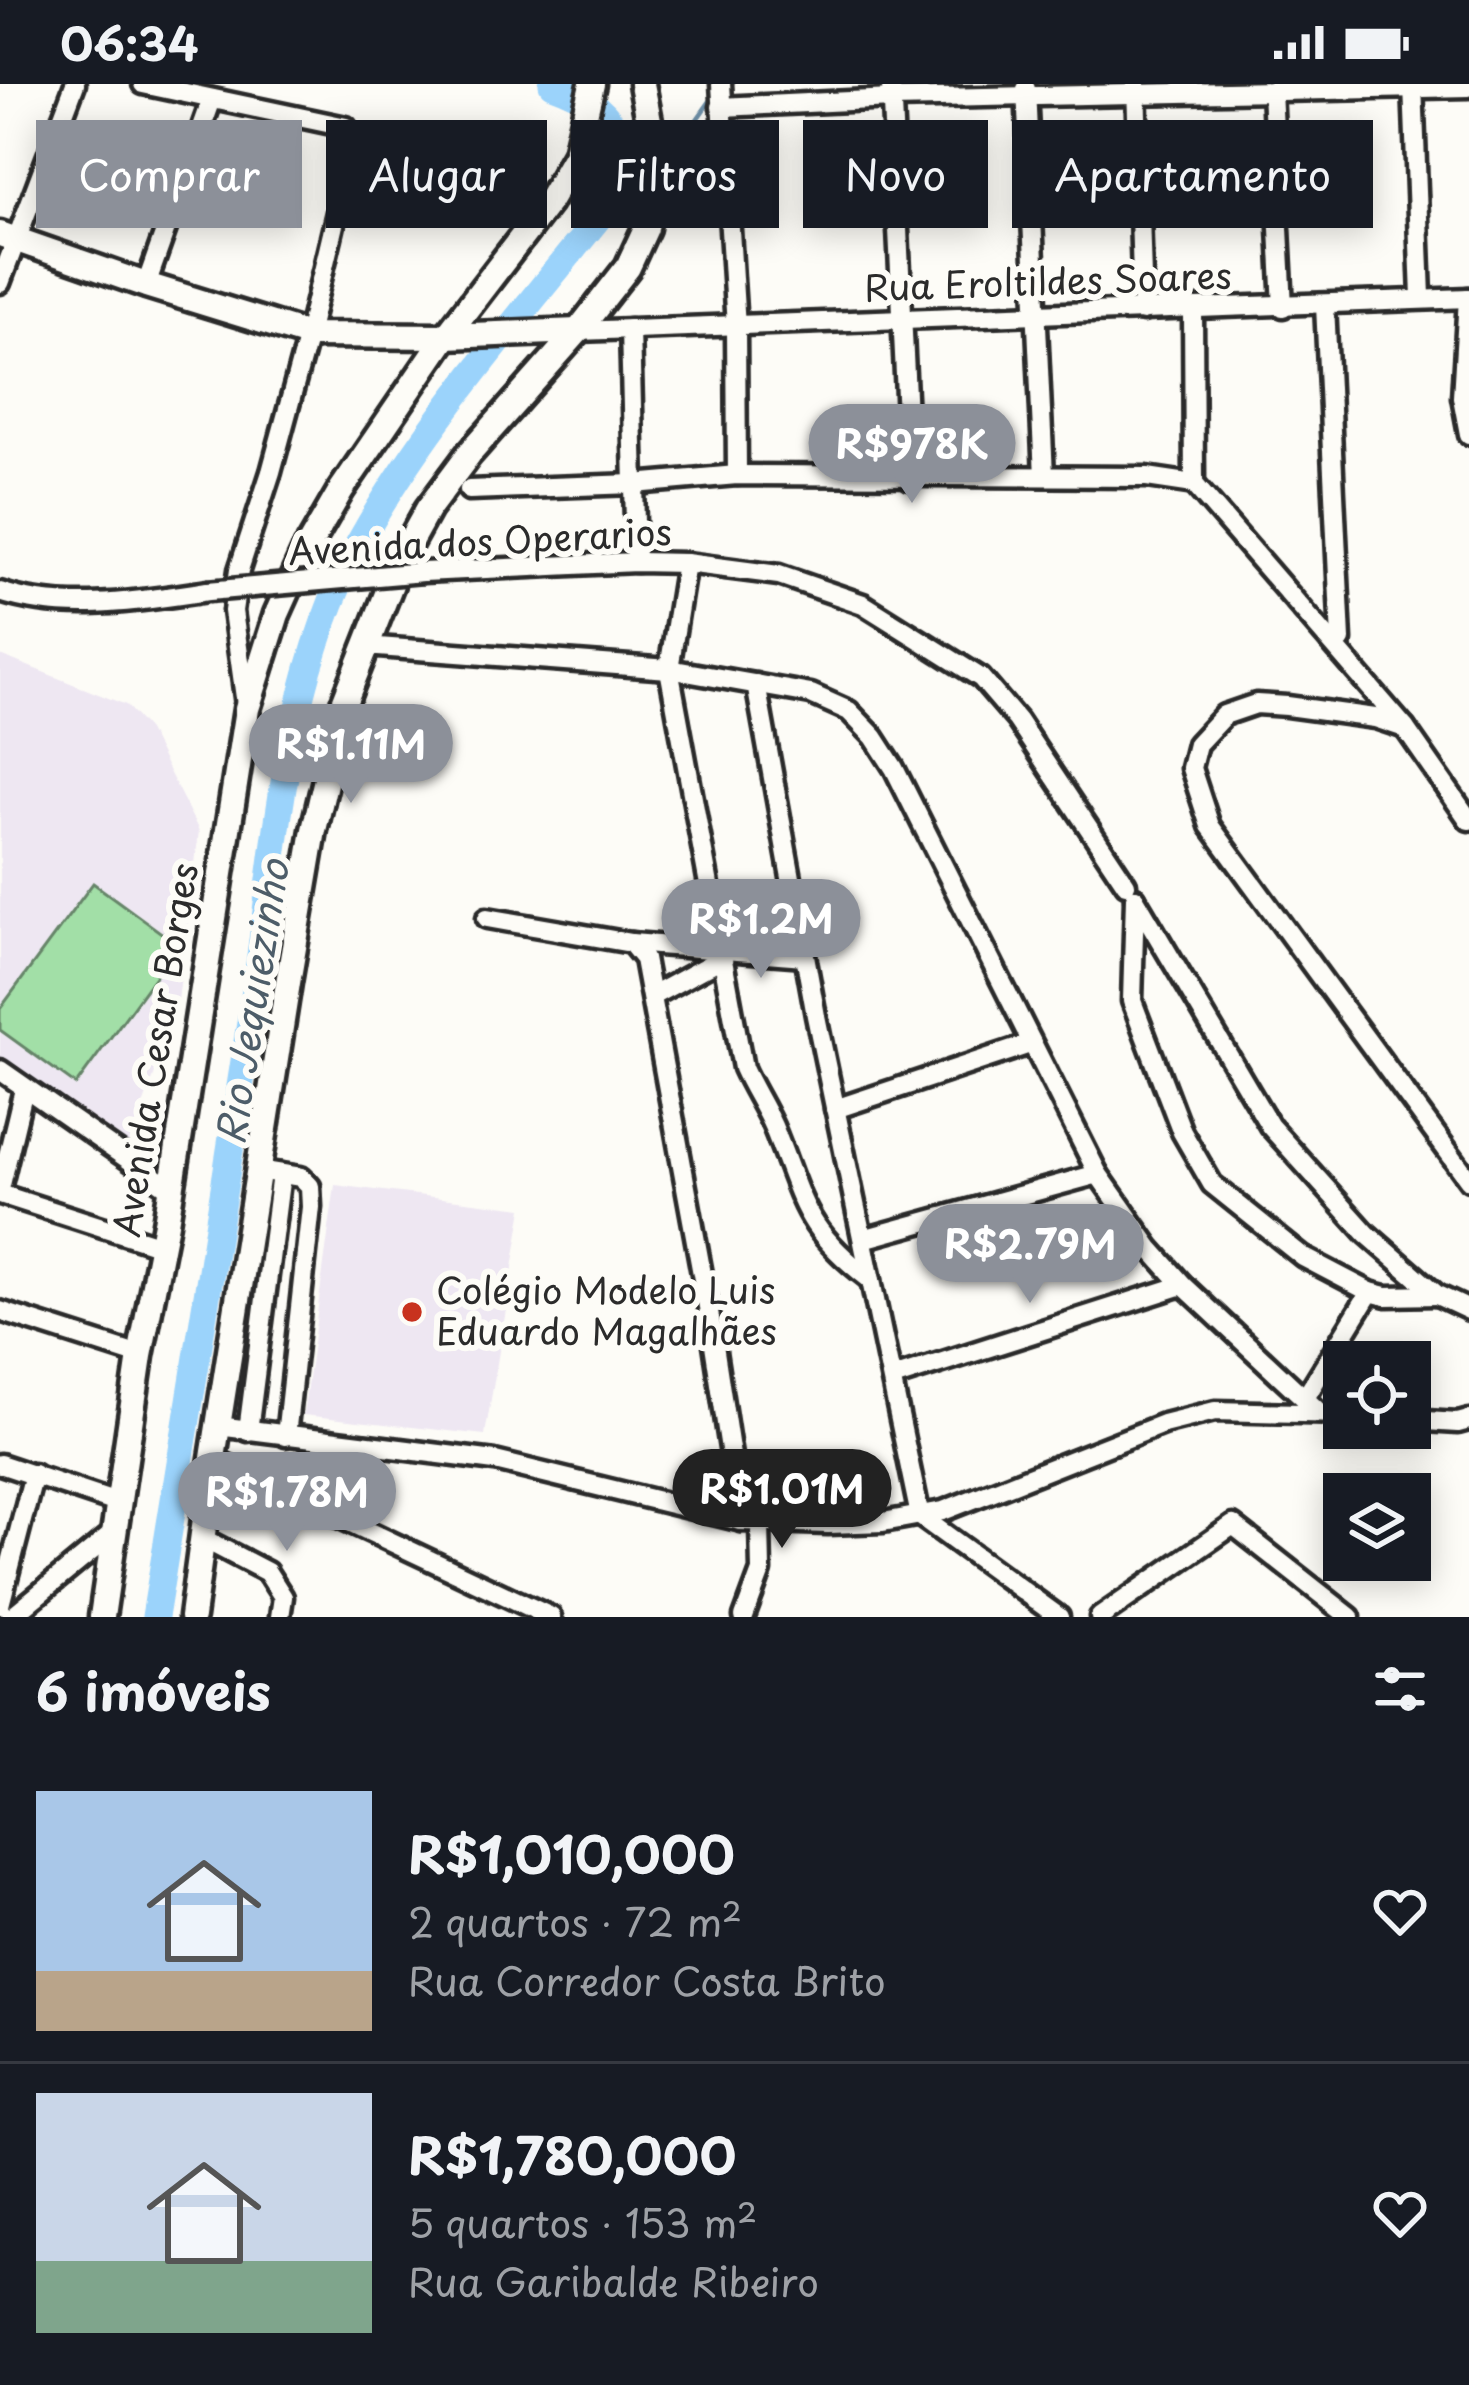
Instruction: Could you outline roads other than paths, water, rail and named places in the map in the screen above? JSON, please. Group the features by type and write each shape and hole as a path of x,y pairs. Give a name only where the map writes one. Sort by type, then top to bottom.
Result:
{"main road":[{"name":"Avenida Cesar Borges","path":"102,1617 140,1356 247,710 277,614 341,490 446,336 548,203 576,154 592,84"},
{"path":"192,1617 218,1426 270,1172 314,830 344,704 402,556 428,509 628,267 646,228 654,183 652,136 642,84"},
{"path":"8,237 308,334 578,331"}],"street":[{"path":"0,283 8,237 75,84"},
{"path":"143,84 346,127 353,133 308,334 272,472 239,570 233,611 247,710"},
{"path":"721,84 736,327 737,475"},
{"path":"1413,86 1421,297"},
{"path":"722,107 891,91 1469,87"},
{"path":"1136,89 1143,311"},
{"path":"1026,90 1044,476"},
{"path":"891,91 910,478"},
{"path":"1272,91 1283,307"},
{"path":"146,285 212,99"},
{"path":"1468,298 1462,397 1469,434"},
{"name":"Rua Eroltildes Soares","path":"578,331 1468,298"},
{"path":"1325,305 1341,640"},
{"path":"1193,310 1194,484 1405,728 1469,820"},
{"path":"630,329 636,562"},
{"path":"469,490 737,475 1147,477 1194,484"},
{"name":"Avenida dos Operarios","path":"0,592 89,605 422,572 636,562 779,575 862,604 981,677 1017,720 1130,891 1270,1126 1367,1234 1437,1295"},
{"path":"686,563 669,669 743,1068 770,1120 797,1197 828,1246 871,1280"},
{"path":"365,646 669,669 811,694 849,711 894,768 1098,1174 1183,1286 1311,1404"},
{"path":"756,684 805,956 920,1516 1059,1617"},
{"path":"1405,728 1375,718 1256,704 1223,715 1197,744 1191,768 1210,826 1469,1180"},
{"path":"1130,891 1132,1001 1182,1132 1212,1184 1303,1257 1370,1292 1437,1295 1469,1310"},
{"path":"488,918 719,955 805,956"},
{"path":"631,943 644,959 652,996 760,1571 743,1617"},
{"path":"652,996 719,955"},
{"path":"835,1108 1030,1044"},
{"path":"0,1070 171,1189"},
{"path":"24,1088 0,1191 161,1246"},
{"path":"248,1431 270,1172 301,1177 310,1186 286,1436"},
{"path":"863,1239 1098,1174"},
{"path":"893,1378 1183,1286"},
{"path":"1311,1404 1370,1292"},
{"path":"0,1311 140,1356"},
{"path":"218,1426 495,1461 751,1522 883,1522 944,1511 1163,1424 1215,1412 1311,1404 1323,1408"},
{"path":"1431,1420 1469,1420"},
{"path":"213,1458 551,1617"},
{"path":"0,1464 120,1504"},
{"path":"6,1610 34,1474"},
{"path":"1100,1617 1239,1519 1350,1617"},
{"path":"6,1610 117,1530"},
{"path":"204,1539 267,1572 283,1597 280,1617"}],"waterway":[{"name":"Rio Jequiezinho","path":"155,1617 299,706 334,596 386,498 478,367 612,201 620,158 614,127 592,103 552,84"},
{"path":"697,120 710,101"}],"place":[{"name":"Colégio Modelo Luis Eduardo Magalhães","path":"412,1312"}]}
